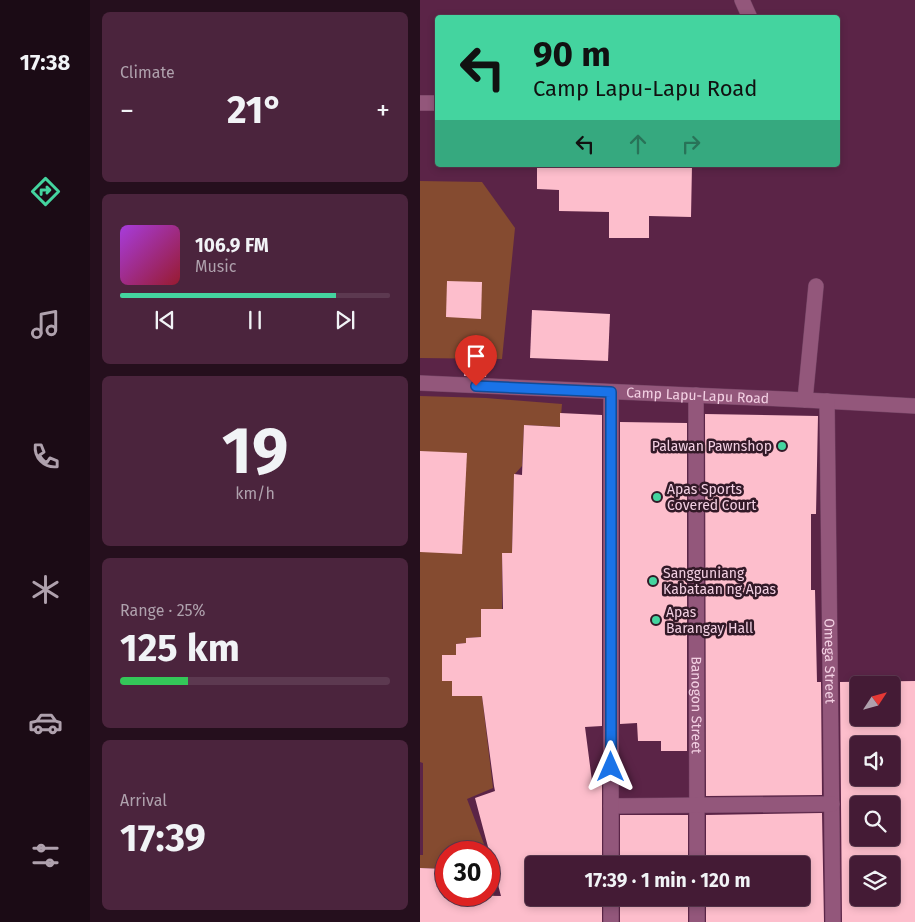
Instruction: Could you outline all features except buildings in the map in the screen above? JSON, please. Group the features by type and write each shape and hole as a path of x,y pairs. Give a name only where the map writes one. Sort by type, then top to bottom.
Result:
{"street":[{"path":"742,0 749,15"},
{"path":"420,102 435,103"},
{"path":"805,400 816,286"},
{"name":"Camp Lapu-Lapu Road","path":"420,383 915,406"},
{"path":"611,392 611,856"},
{"name":"Banogon Street","path":"696,395 697,856"},
{"name":"Omega Street","path":"827,401 833,922"},
{"path":"611,806 832,804"},
{"path":"611,906 611,922"},
{"path":"697,906 698,922"}],"shaded area":[{"path":"420,181 482,182 515,228 502,359 420,358"},
{"path":"420,396 486,398 562,404 560,427 524,425 522,466 514,475 512,553 502,553 502,609 481,609 481,637 467,638 466,643 456,644 456,655 442,655 442,681 452,681 453,696 482,696 493,788 467,799 483,841 435,841 435,869 420,868 420,855 423,855 423,763 420,762"},
{"path":"476,906 493,906 493,922"}],"place":[{"name":"Palawan Pawnshop","path":"782,446"},
{"name":"Apas Sports Covered Court","path":"657,497"},
{"name":"Sangguniang Kabataan ng Apas","path":"653,581"},
{"name":"Apas Barangay Hall","path":"656,620"}],"route":[{"path":"476,386 611,392 611,767"}]}
